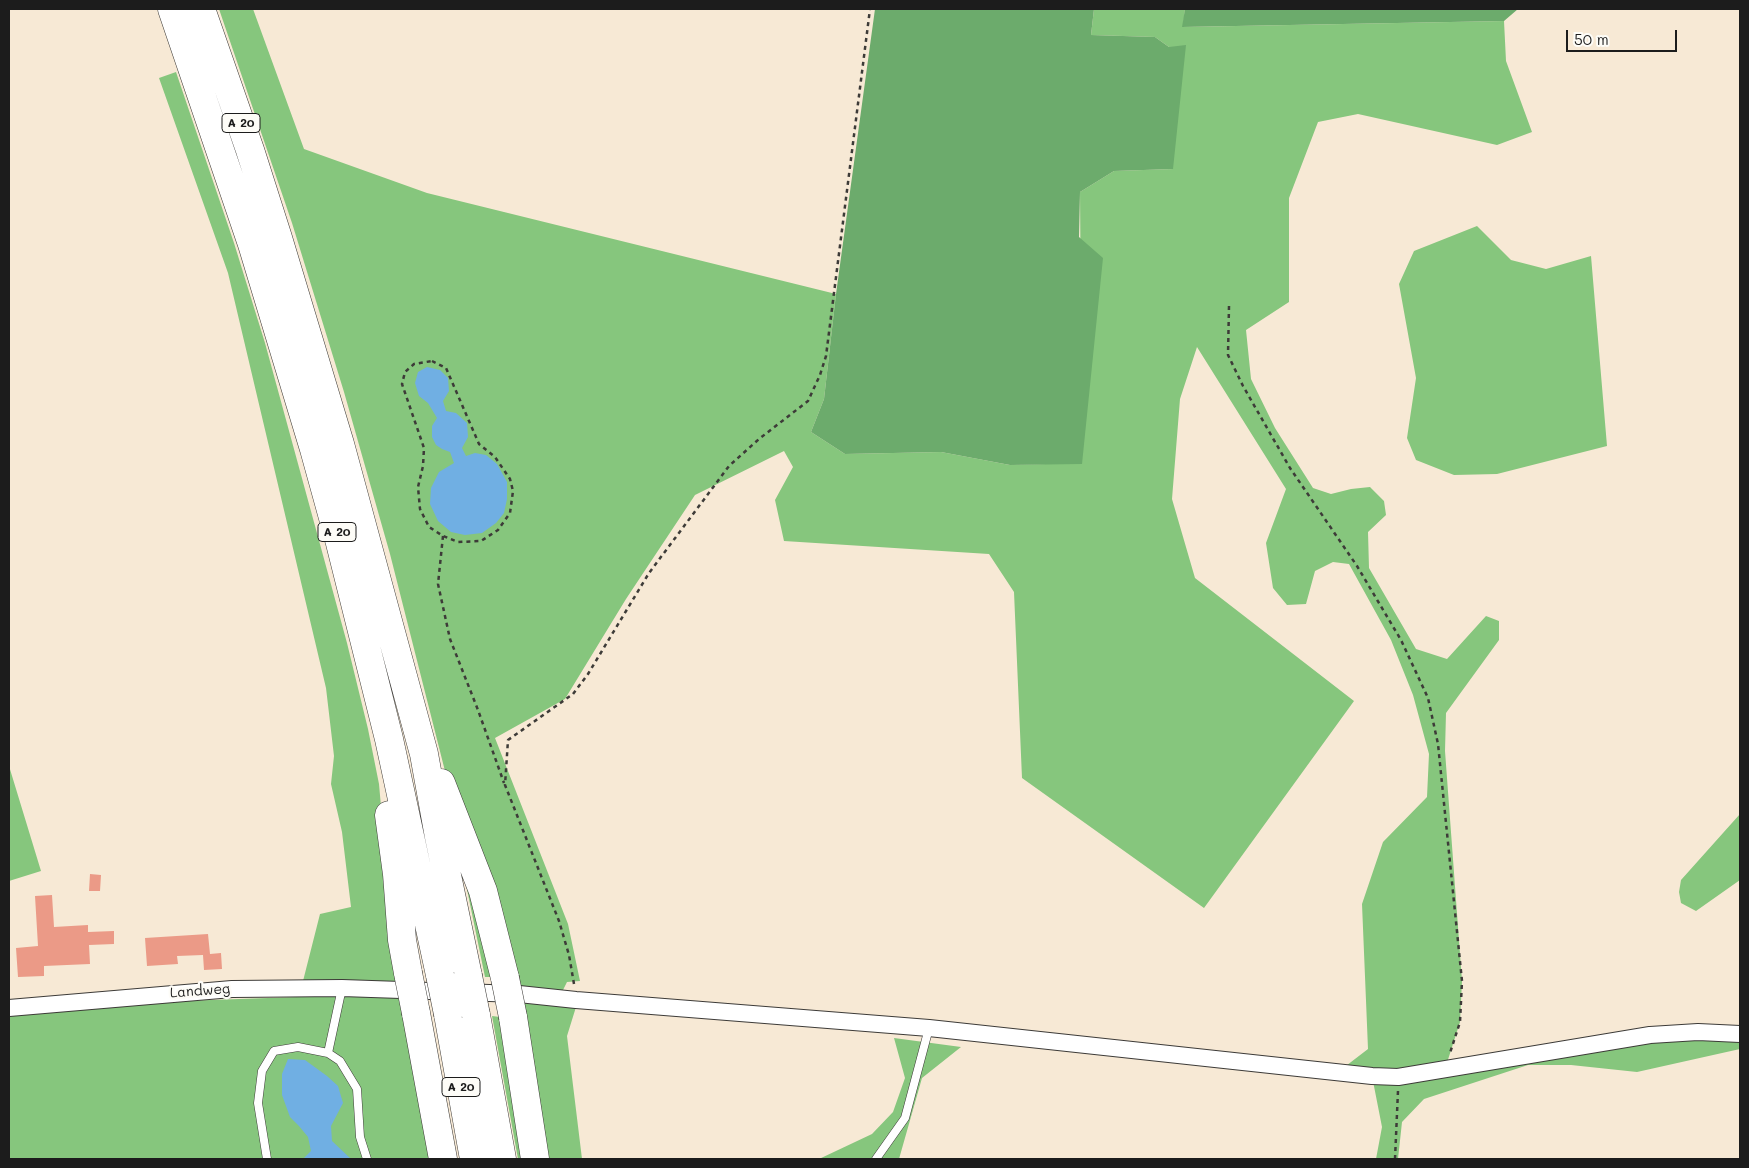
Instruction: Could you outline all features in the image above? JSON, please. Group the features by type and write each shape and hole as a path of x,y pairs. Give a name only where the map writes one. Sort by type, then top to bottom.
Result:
{"highway":[{"name":"A 20","path":"172,9 234,190 311,440 340,543 389,739 448,1014 474,1159"},
{"name":"A 20","path":"201,9 250,150 304,320 343,454 424,754 439,837 476,1015 502,1159"},
{"path":"389,739 384,777 397,874 402,940 400,982 416,1013 443,1159"},
{"path":"424,754 442,785 480,882 513,1017 535,1159"}],"street":[{"name":"Landweg","path":"9,1008 232,989 342,988 400,982 576,1000 929,1028 1372,1076 1398,1076 1650,1035 1698,1032 1740,1034"}],"lane":[{"path":"328,1053 342,988"},
{"path":"876,1159 905,1118 929,1028"},
{"path":"267,1159 258,1103 262,1071 274,1051 298,1047 328,1053 340,1061 357,1089 360,1137 366,1159"}],"path":[{"path":"505,785 508,740 573,694 588,674 649,573 729,466 759,439 808,401 826,356 870,9"},
{"path":"1229,306 1228,355 1242,386 1290,468 1362,574 1401,640 1428,698 1438,744 1462,981 1460,1022 1445,1069"},
{"path":"432,361 446,368 479,444 495,457 510,479 512,491 510,513 498,530 481,541 458,542 443,536 429,527 420,509 418,487 423,466 424,448 402,384 405,372 414,364 432,361"},
{"path":"443,536 438,584 450,639 559,921 569,955 576,1000"},
{"path":"1395,1159 1398,1076"}],"green space":[{"path":"219,9 253,9 304,149 427,193 836,294 824,399 811,432 845,454 941,452 1010,465 1082,463 1080,192 1114,171 1173,169 1169,47 1155,37 1091,35 1094,9 1185,9 1183,27 1504,21 1506,61 1532,132 1497,145 1358,114 1318,122 1289,198 1289,302 1246,330 1251,379 1275,428 1313,488 1331,494 1370,487 1384,501 1386,515 1368,532 1369,568 1416,649 1447,659 1486,616 1499,621 1499,640 1446,713 1445,751 1462,981 1460,1022 1445,1069 1650,1035 1740,1034 1740,1049 1637,1072 1571,1065 1528,1065 1424,1099 1402,1122 1398,1159 1376,1159 1382,1127 1372,1076 1338,1072 1368,1049 1362,904 1383,842 1427,797 1429,754 1413,695 1391,640 1349,564 1333,562 1315,571 1306,604 1287,605 1273,588 1266,543 1286,489 1197,347 1180,399 1172,499 1195,578 1354,701 1204,908 1022,778 1014,592 989,554 784,541 775,500 793,467 784,451 695,495 626,599 565,699 495,738 568,924 580,981 567,982 562,992 515,991 446,775 390,554 344,392 292,223"},
{"path":"875,9 1094,9 1091,35 1155,37 1169,47 1186,45 1173,169 1114,171 1080,192 1079,237 1103,258 1082,464 1010,465 941,452 845,454 811,432 824,399 836,294"},
{"path":"1185,9 1518,9 1504,21 1182,27"},
{"path":"176,72 234,243 265,343 347,643 368,729 379,784 397,986 303,981 320,914 351,907 342,832 331,784 334,756 326,688 228,273 159,78"},
{"path":"1477,226 1511,260 1546,269 1591,256 1607,446 1497,474 1454,475 1416,460 1407,438 1416,378 1399,284 1414,251"},
{"path":"9,766 41,871 9,881"},
{"path":"1740,814 1740,880 1696,911 1681,903 1679,892 1681,880"},
{"path":"463,870 493,977 485,977"},
{"path":"325,996 400,998 433,1159 9,1159 9,1014 153,1002"},
{"path":"517,1002 576,1007 567,1036 582,1159 542,1159"},
{"path":"492,1016 500,1017 526,1159 518,1159"},
{"path":"894,1038 961,1047 922,1078 899,1159 819,1159 872,1134 893,1112 905,1078"}],"water":[{"path":"427,367 440,370 448,378 449,391 443,401 446,411 456,413 467,423 468,437 462,448 466,456 475,453 486,455 497,464 507,482 507,499 504,513 496,523 482,533 465,535 451,532 438,521 430,504 431,488 439,472 454,463 450,452 436,445 432,437 432,426 437,418 428,403 419,396 415,383 418,372"},
{"path":"288,1059 305,1060 338,1086 343,1103 331,1126 332,1141 351,1159 303,1159 311,1151 308,1137 290,1117 282,1095 282,1074"}],"building":[{"path":"90,874 101,875 100,891 89,891"},
{"path":"52,895 54,927 88,925 88,932 114,931 114,944 89,945 90,964 44,966 44,976 18,977 16,948 38,946 35,896"},
{"path":"208,934 210,954 221,953 222,969 204,970 203,955 177,956 178,964 147,966 145,938"}]}
